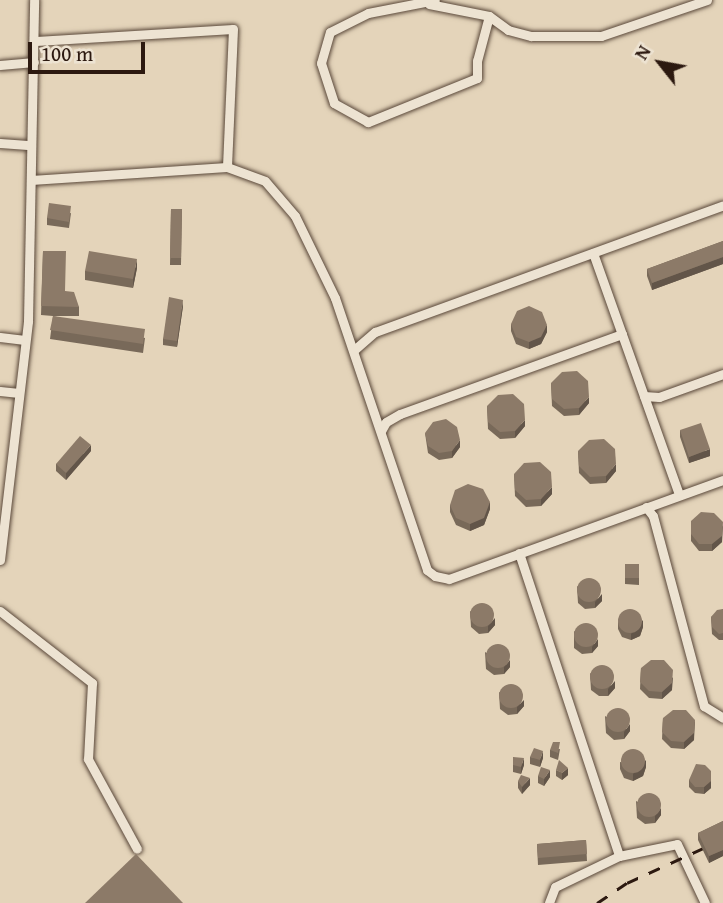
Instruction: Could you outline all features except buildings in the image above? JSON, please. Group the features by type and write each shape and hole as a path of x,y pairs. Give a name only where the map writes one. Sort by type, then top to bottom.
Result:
{"street":[{"path":"0,560 2,516 25,340 36,41 34,0"},
{"path":"489,16 477,78 369,122 334,103 321,63 330,32 368,13 432,2 489,16 508,30 531,36 601,36 707,0"},
{"path":"36,41 233,29 227,167"},
{"path":"0,65 34,62"},
{"path":"0,142 31,145"},
{"path":"31,180 227,167 265,181 295,216 347,330 427,570 449,579 723,480"},
{"path":"354,351 375,332 723,205"},
{"path":"593,253 679,495"},
{"path":"381,431 386,422 400,414 622,334"},
{"path":"0,337 25,340"},
{"path":"644,396 659,397 723,374"},
{"path":"0,391 19,393"},
{"path":"646,507 653,516 704,706 723,718"},
{"path":"519,553 619,856"},
{"path":"0,611 92,682 88,759 137,849"},
{"path":"549,903 555,887 619,856 677,844 705,903"}],"railway":[{"path":"597,903 627,883 723,839"}]}
